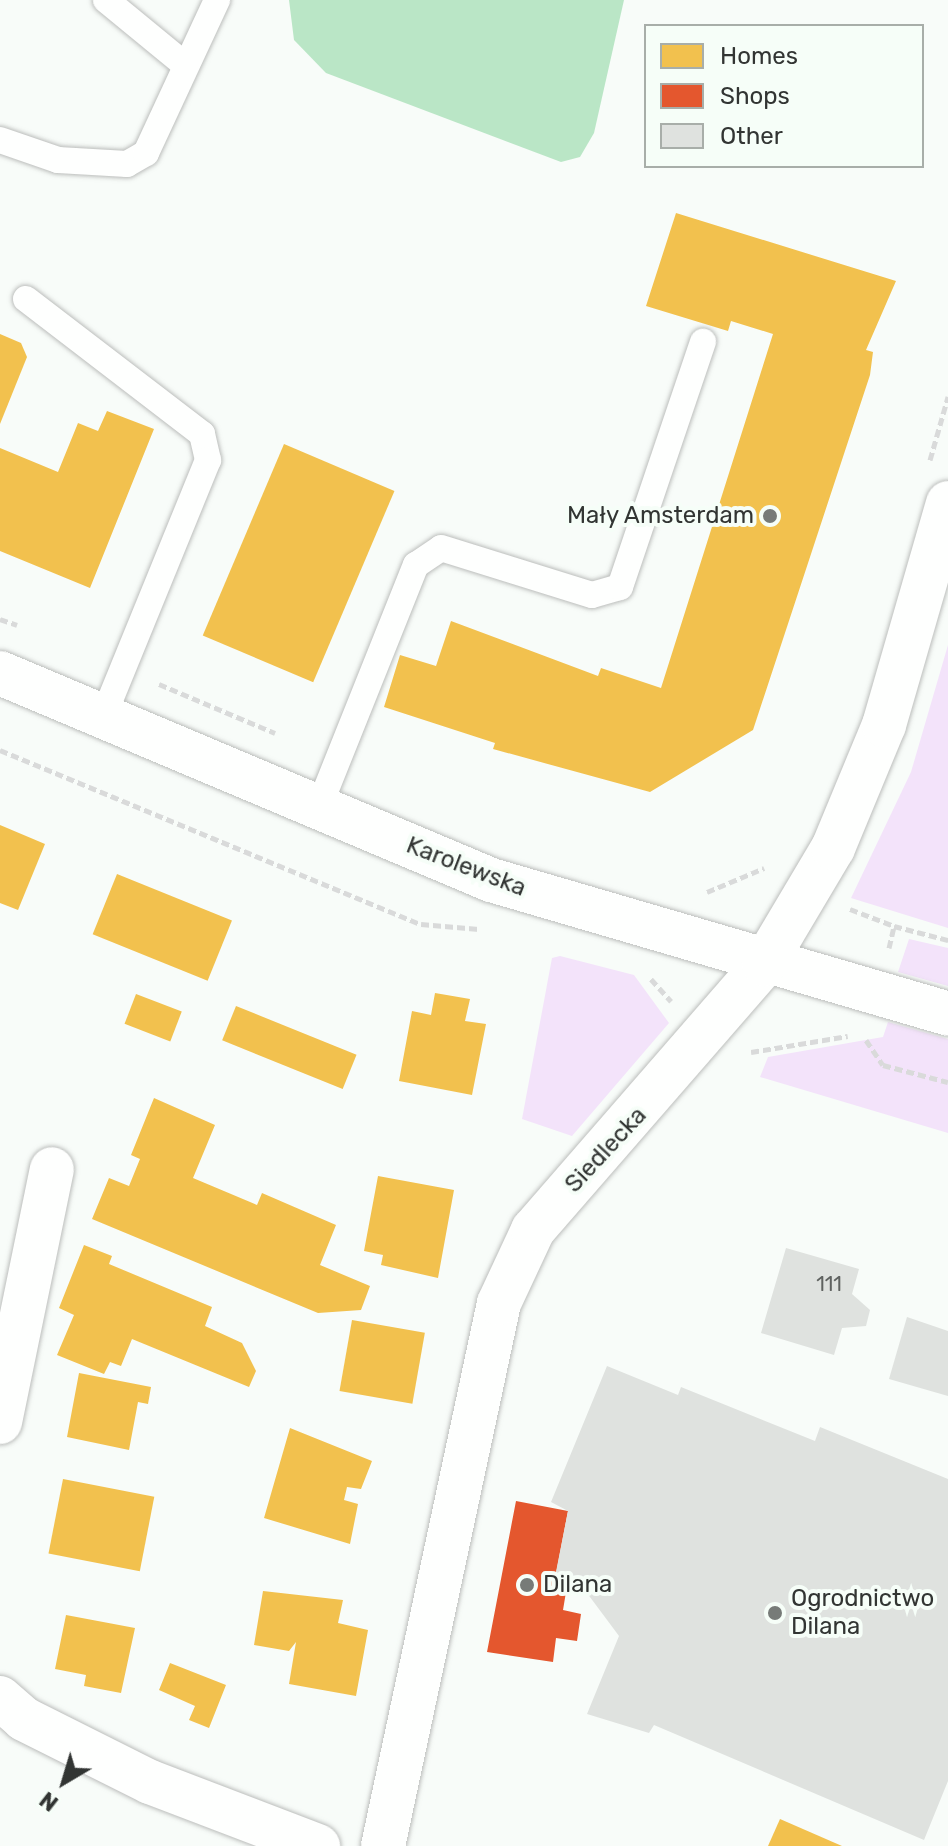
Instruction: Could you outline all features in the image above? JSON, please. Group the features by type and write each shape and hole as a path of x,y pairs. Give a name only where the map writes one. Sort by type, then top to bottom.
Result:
{"street":[{"name":"Siedlecka","path":"383,1846 499,1303 533,1230 764,964 863,783 948,503"},
{"name":"Karolewska","path":"0,673 491,880 764,964 948,1014"},
{"path":"0,1422 52,1169"},
{"path":"0,1698 24,1719 150,1782 318,1846"}],"lane":[{"path":"106,0 185,65"},
{"path":"0,140 58,160 127,164 146,153 217,0"},
{"path":"26,299 202,434 208,460 104,715"},
{"path":"319,807 416,565 441,548 592,595 620,587 703,342"}],"path":[{"path":"863,1033 883,1065 948,1082"}],"shaded area":[{"path":"289,0 624,0 594,133 580,157 561,162 326,73 294,40"},
{"path":"948,645 948,928 851,898 911,772"},
{"path":"909,939 948,948 948,986 898,972"},
{"path":"560,956 634,975 669,1023 572,1136 522,1119 552,958"},
{"path":"888,1022 948,1039 948,1133 760,1077 768,1057 883,1037"}],"building: Homes":[{"name":"Mały Amsterdam","path":"676,213 896,281 866,350 873,352 870,375 753,730 650,792 493,749 495,743 384,707 400,655 436,666 451,621 598,676 601,668 661,688 773,334 731,321 728,331 646,306"},
{"path":"0,334 21,343 27,357 0,424"},
{"path":"107,411 154,429 90,588 0,551 0,448 58,472 78,423 98,431"},
{"path":"284,444 394,491 313,682 203,635"},
{"path":"0,825 45,844 18,910 0,903"},
{"path":"117,874 232,920 208,981 93,934"},
{"path":"435,993 470,999 465,1021 486,1024 472,1095 399,1081 412,1011 431,1015"},
{"path":"136,994 182,1012 170,1041 125,1024"},
{"path":"236,1006 357,1055 343,1089 222,1040"},
{"path":"154,1098 215,1125 193,1178 257,1205 262,1193 336,1225 320,1265 370,1286 361,1310 318,1313 92,1219 109,1178 129,1186 140,1159 131,1155"},
{"path":"378,1176 454,1190 438,1278 381,1265 383,1255 364,1251"},
{"path":"84,1245 112,1256 109,1264 212,1307 205,1326 242,1343 256,1371 249,1387 132,1339 121,1366 110,1362 104,1374 57,1355 74,1315 59,1308"},
{"path":"352,1320 425,1333 412,1404 339,1391"},
{"path":"79,1373 151,1387 148,1404 138,1402 129,1450 67,1437"},
{"path":"290,1428 372,1461 361,1489 347,1487 344,1500 358,1504 350,1544 264,1518"},
{"path":"63,1479 154,1497 140,1571 48,1554"},
{"path":"263,1591 343,1600 338,1623 368,1630 356,1696 289,1684 296,1642 289,1651 254,1645"},
{"path":"66,1615 135,1628 121,1693 84,1686 86,1675 55,1669"},
{"path":"170,1663 226,1685 209,1728 189,1720 195,1706 159,1690"},
{"path":"780,1819 842,1846 768,1846"}],"building: Shops":[{"name":"Dilana","path":"516,1501 568,1511 553,1589 566,1592 563,1610 581,1614 577,1641 556,1638 553,1662 487,1652"}],"building: Other":[{"path":"786,1248 859,1269 852,1294 870,1310 866,1326 842,1328 834,1355 761,1333"},
{"path":"907,1317 948,1331 948,1396 889,1379"},
{"name":"Ogrodnictwo Dilana","path":"607,1366 678,1395 681,1387 815,1441 820,1427 948,1479 948,1781 924,1840 654,1725 649,1733 587,1714 619,1636 584,1589 555,1577 568,1511 551,1502"}],"place":[{"name":"Mały Amsterdam","path":"770,516"},
{"name":"Dilana","path":"527,1585"},
{"name":"Ogrodnictwo Dilana","path":"775,1613"}]}
